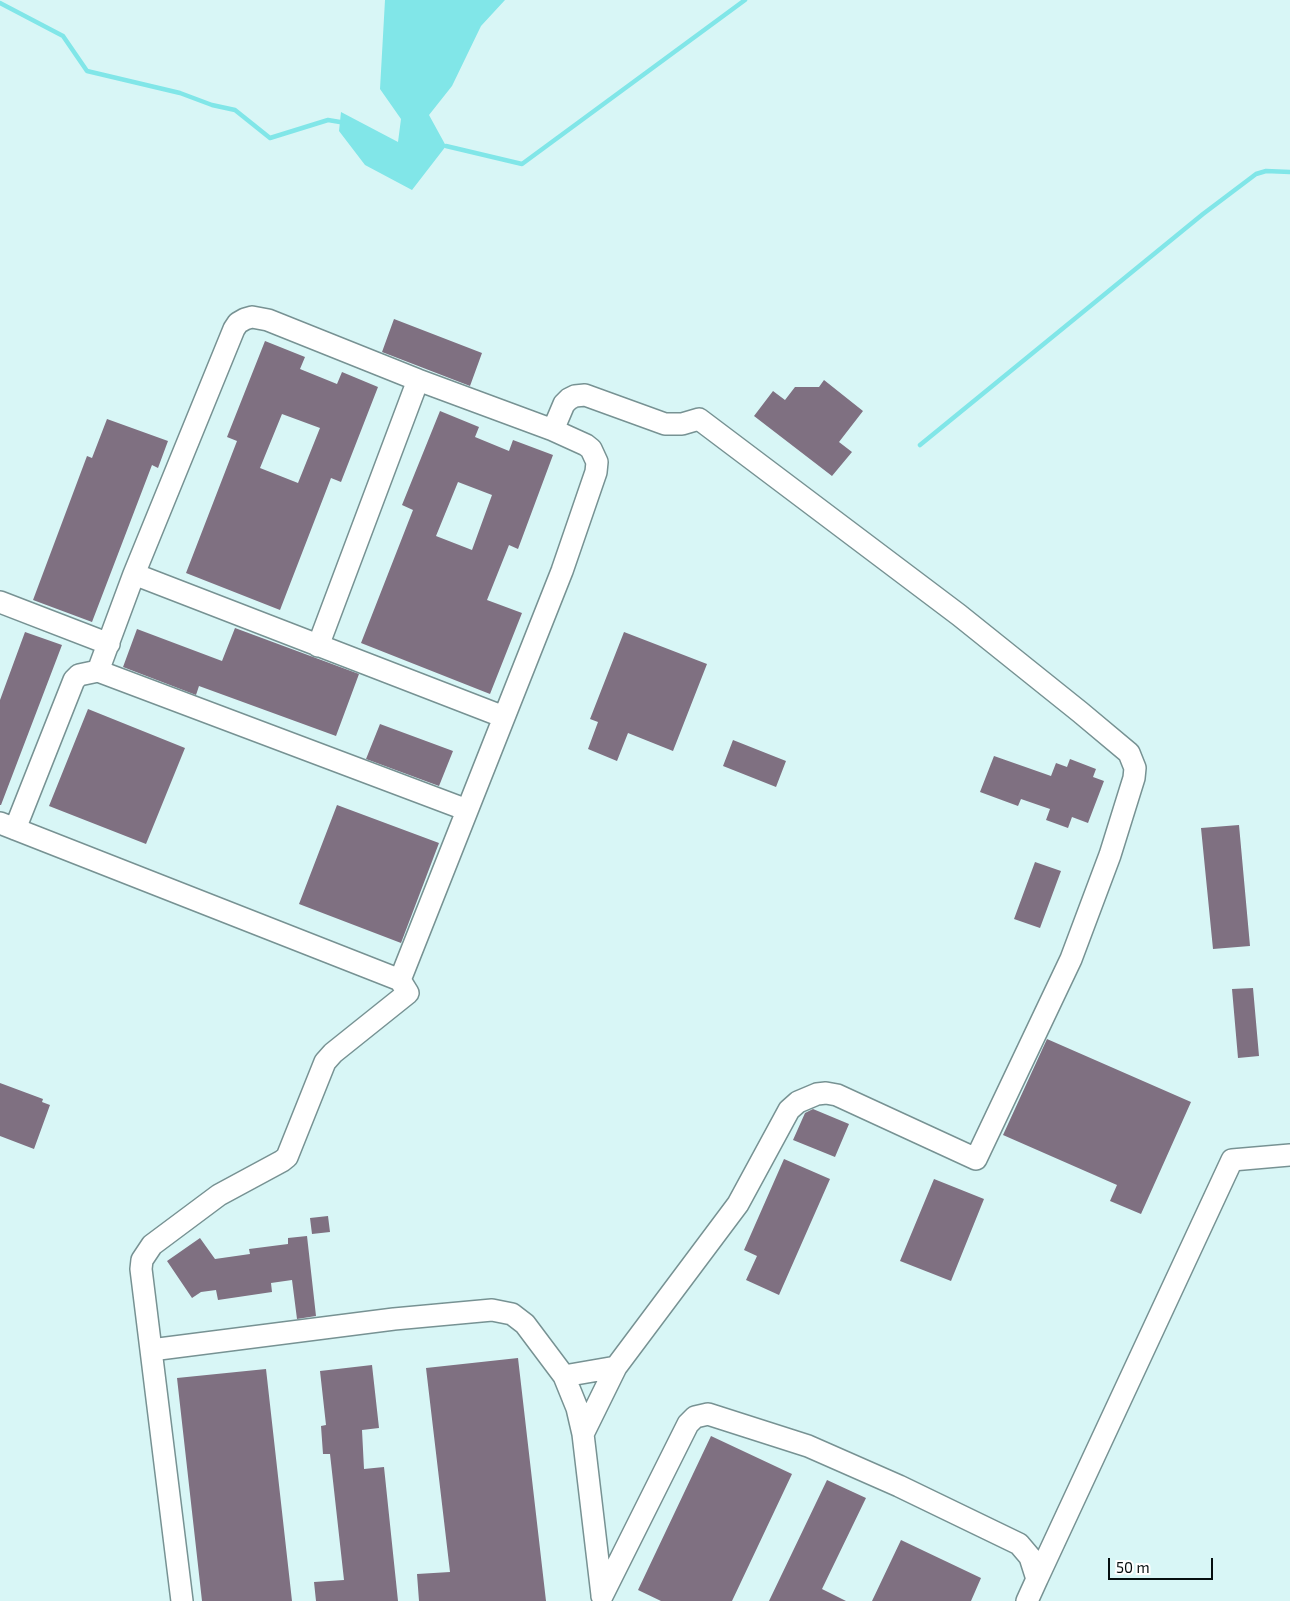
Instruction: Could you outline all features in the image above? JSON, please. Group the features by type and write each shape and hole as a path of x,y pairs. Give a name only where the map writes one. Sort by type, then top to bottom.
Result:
{"lane":[{"path":"98,671 134,574 238,323 252,318 268,320 418,380 553,430 586,444 591,449 597,462 597,468 562,571 400,980"},
{"path":"318,646 418,380"},
{"path":"553,430 564,404 575,396 585,395 665,424 682,424 699,420 959,614 1129,754 1135,768 1134,778 1110,855 1071,959 976,1159 837,1095 816,1094 798,1102 789,1110 738,1204 616,1367 583,1434"},
{"path":"134,574 504,717"},
{"path":"0,602 109,644"},
{"path":"182,1601 141,1269 146,1253 152,1246 218,1195 276,1165 287,1157 325,1062 408,994 400,980 8,826 74,680 82,674 98,671 467,810"},
{"path":"1027,1601 1232,1160 1290,1155"},
{"path":"151,1350 394,1319 492,1310 512,1314 526,1324 564,1376 578,1408 583,1434 601,1598"},
{"path":"564,1376 616,1367"},
{"path":"601,1598 688,1424 700,1415 714,1415 808,1446 899,1486 1019,1544 1030,1557 1037,1579"},
{"path":"1019,1544 1042,1540 1057,1533"}],"water":[{"path":"385,0 505,0 481,26 452,86 429,115 446,146 412,190 365,165 339,131 341,112 398,142 401,119 380,89"}],"building":[{"path":"394,319 482,353 470,386 382,352"},
{"path":"265,341 305,357 300,369 337,384 342,372 378,387 341,482 331,478 280,610 186,573 237,441 227,437","holes":["282,414 320,428 298,483 260,468"]},
{"path":"824,380 863,411 839,442 852,452 832,476 754,416 773,391 785,400 795,387 819,387"},
{"path":"440,411 479,427 475,437 509,451 513,440 553,455 518,549 509,545 487,600 522,613 490,694 361,643 413,510 402,505","holes":["458,482 492,495 472,550 436,536"]},
{"path":"107,419 168,441 158,468 152,465 92,622 33,600 87,456 92,458"},
{"path":"235,628 359,674 336,736 199,686 196,695 123,667 137,629 222,661"},
{"path":"25,632 62,645 0,805 0,700"},
{"path":"624,632 707,664 673,751 628,733 617,761 588,749 598,722 590,719"},
{"path":"88,709 185,748 146,844 49,806"},
{"path":"380,724 453,751 439,786 366,759"},
{"path":"733,740 786,761 776,787 723,766"},
{"path":"994,756 1051,776 1056,763 1067,767 1070,759 1096,769 1093,777 1104,781 1088,823 1072,817 1068,828 1046,820 1050,809 1021,799 1018,806 980,792"},
{"path":"337,805 439,843 401,943 299,904"},
{"path":"1239,825 1250,946 1213,949 1201,828"},
{"path":"1035,862 1061,871 1040,928 1014,919"},
{"path":"1253,988 1259,1056 1238,1058 1232,989"},
{"path":"1047,1039 1191,1102 1141,1214 1110,1201 1117,1185 1003,1135"},
{"path":"0,1083 43,1099 42,1102 50,1105 34,1149 0,1136"},
{"path":"813,1109 849,1124 835,1157 793,1140 805,1113"},
{"path":"784,1159 830,1179 779,1295 746,1280 757,1256 744,1250"},
{"path":"934,1179 984,1199 951,1281 900,1261"},
{"path":"328,1216 330,1232 312,1234 310,1218"},
{"path":"307,1236 316,1316 297,1319 292,1280 271,1283 272,1292 218,1300 216,1290 201,1292 192,1298 167,1261 200,1238 215,1259 250,1254 249,1249 288,1244 288,1238"},
{"path":"518,1358 546,1601 419,1601 417,1574 450,1572 426,1368"},
{"path":"372,1365 379,1428 362,1430 364,1469 384,1467 398,1601 316,1601 314,1582 344,1580 330,1454 323,1454 321,1426 326,1425 320,1371"},
{"path":"266,1369 292,1601 202,1601 177,1378"},
{"path":"711,1436 792,1474 732,1601 661,1601 638,1590"},
{"path":"827,1480 866,1498 822,1589 846,1601 769,1601"},
{"path":"901,1540 981,1578 971,1601 872,1601"}],"waterway":[{"path":"446,146 522,164 745,0"},
{"path":"0,3 63,36 87,71 180,93 212,105 235,110 270,138 328,120 340,122"},
{"path":"920,445 1203,214 1256,174 1266,171 1290,172"}]}
